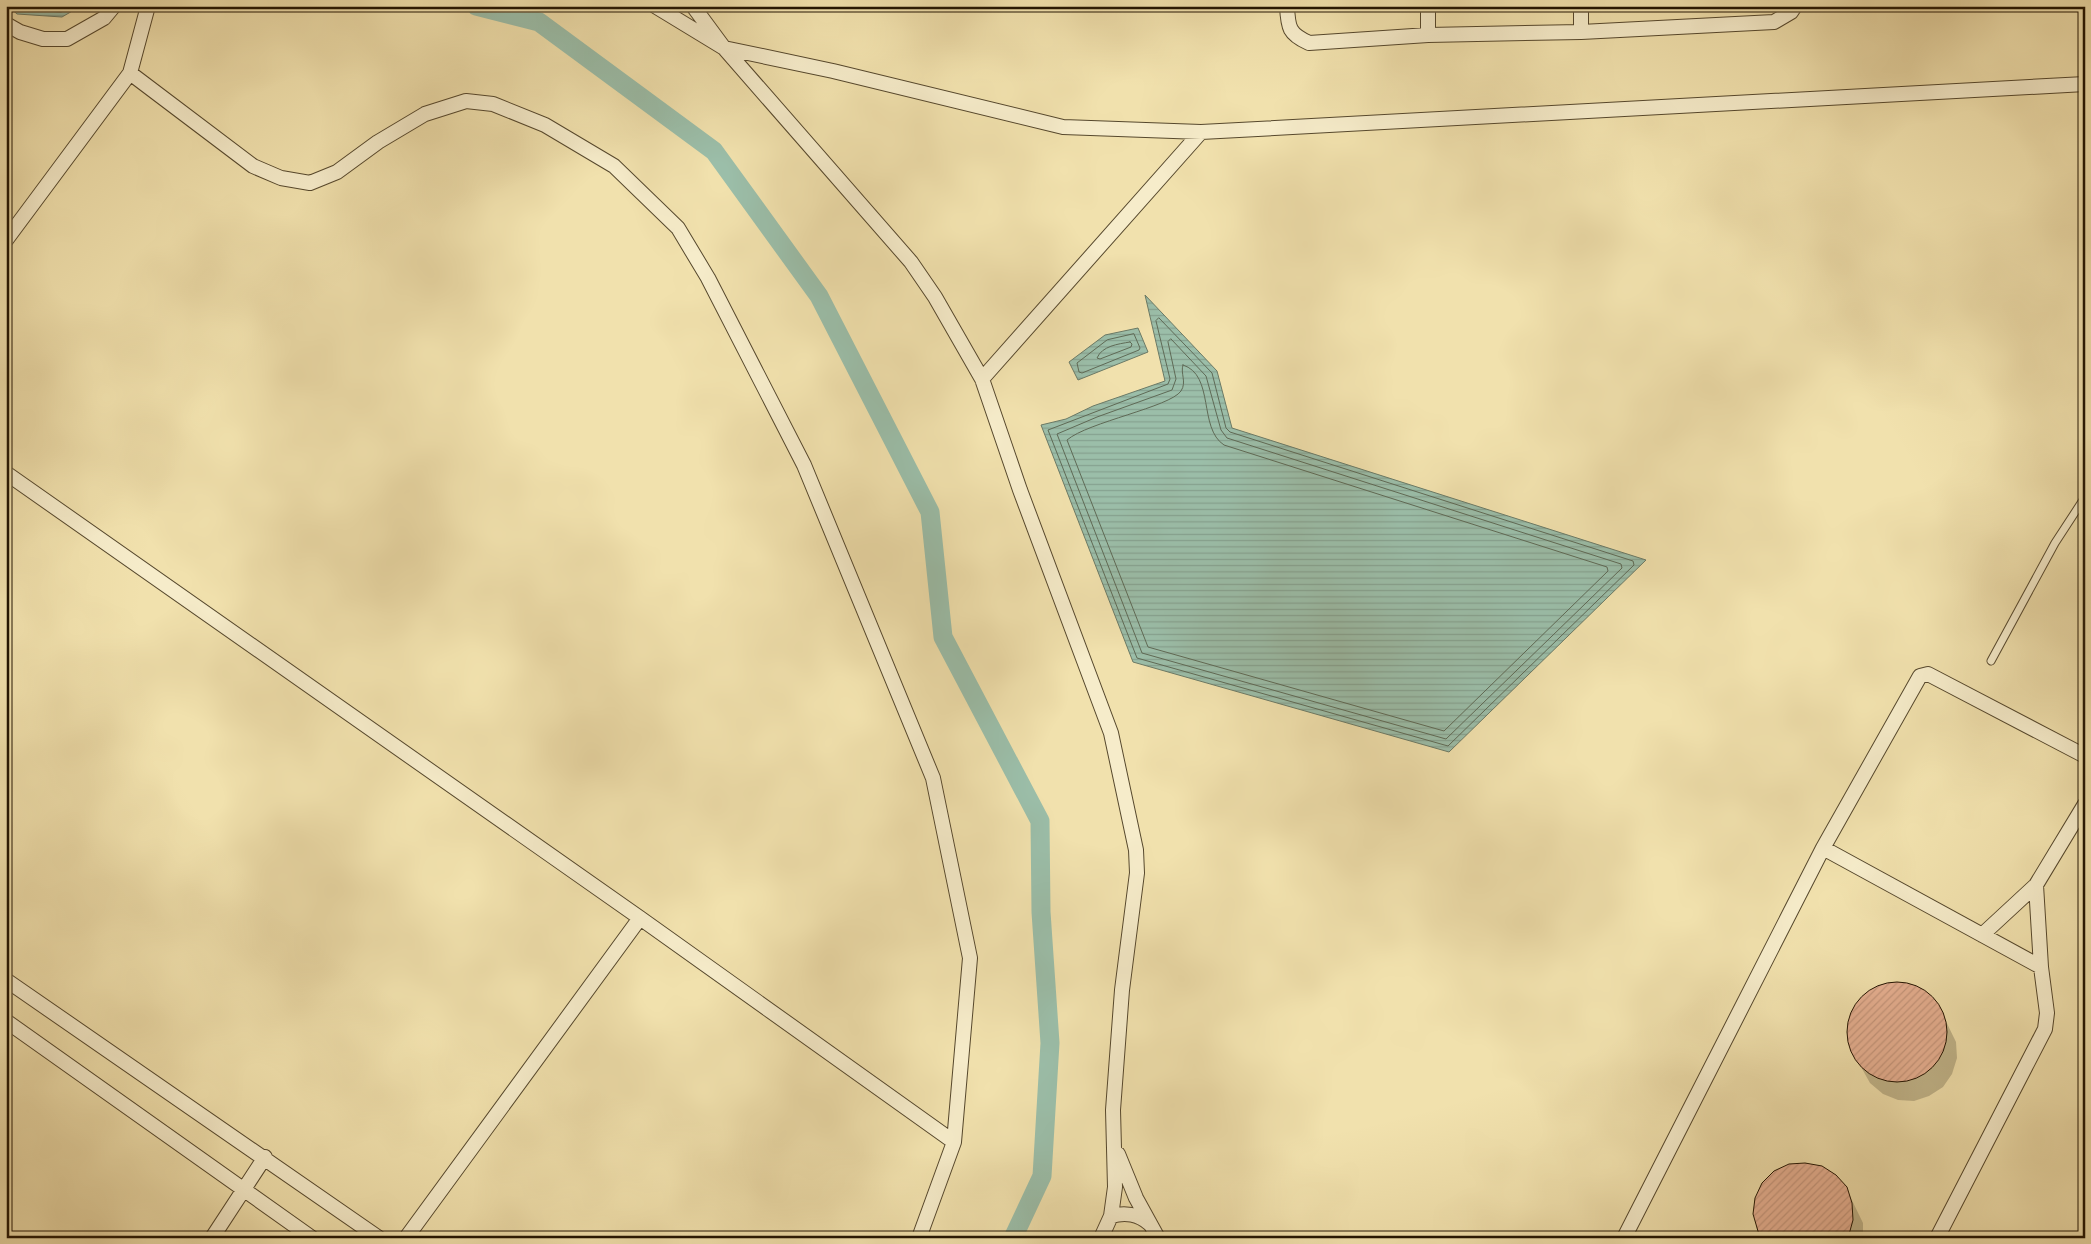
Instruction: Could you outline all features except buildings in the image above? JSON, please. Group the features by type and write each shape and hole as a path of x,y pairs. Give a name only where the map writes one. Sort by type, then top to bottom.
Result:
{"street":[{"path":"6,24 20,32 43,39 67,39 104,18 114,6"},
{"path":"6,240 130,73 148,6"},
{"path":"655,6 724,48 832,71 1063,127 1201,132 2085,84"},
{"path":"693,6 724,48 910,262 935,297 982,379 1020,490 1110,733 1136,850 1137,873 1122,990 1113,1110 1115,1187 1111,1216 1103,1237"},
{"path":"1287,6 1288,26 1297,37 1309,43 1428,35 1581,32 1774,22 1791,12 1794,6"},
{"path":"1428,6 1428,35"},
{"path":"1581,6 1581,32"},
{"path":"130,73 253,166 281,178 310,183 337,172 378,142 425,114 466,100 493,104 545,125 614,166 678,228 708,278 804,465 933,778 970,958 954,1142 919,1238"},
{"path":"982,379 1201,132"},
{"path":"6,473 640,918 954,1142"},
{"path":"1624,1238 1823,848 1920,676 1928,674 2085,756"},
{"path":"1982,935 2036,885 2085,804"},
{"path":"1823,848 2041,967"},
{"path":"1938,1238 2045,1028 2047,1013 2041,967 2036,885"},
{"path":"406,1238 640,918"},
{"path":"6,980 265,1157 379,1238"},
{"path":"6,1021 312,1238"},
{"path":"1114,1141 1150,1231"},
{"path":"212,1238 265,1157"},
{"path":"1111,1216 1119,1214 1136,1215 1158,1238"}],"lane":[{"path":"1991,661 2055,542 2085,497"}],"water":[{"path":"8,6 81,6 62,17 17,14"},
{"path":"1145,295 1217,371 1232,428 1646,560 1449,752 1133,662 1041,425 1066,419 1093,406 1165,381"},
{"path":"1138,328 1148,352 1078,380 1069,362 1105,335"}],"waterway":[{"path":"476,6 539,22 714,151 819,296 930,512 943,637 1040,821 1041,912 1050,1043 1042,1176 1013,1238"}]}
